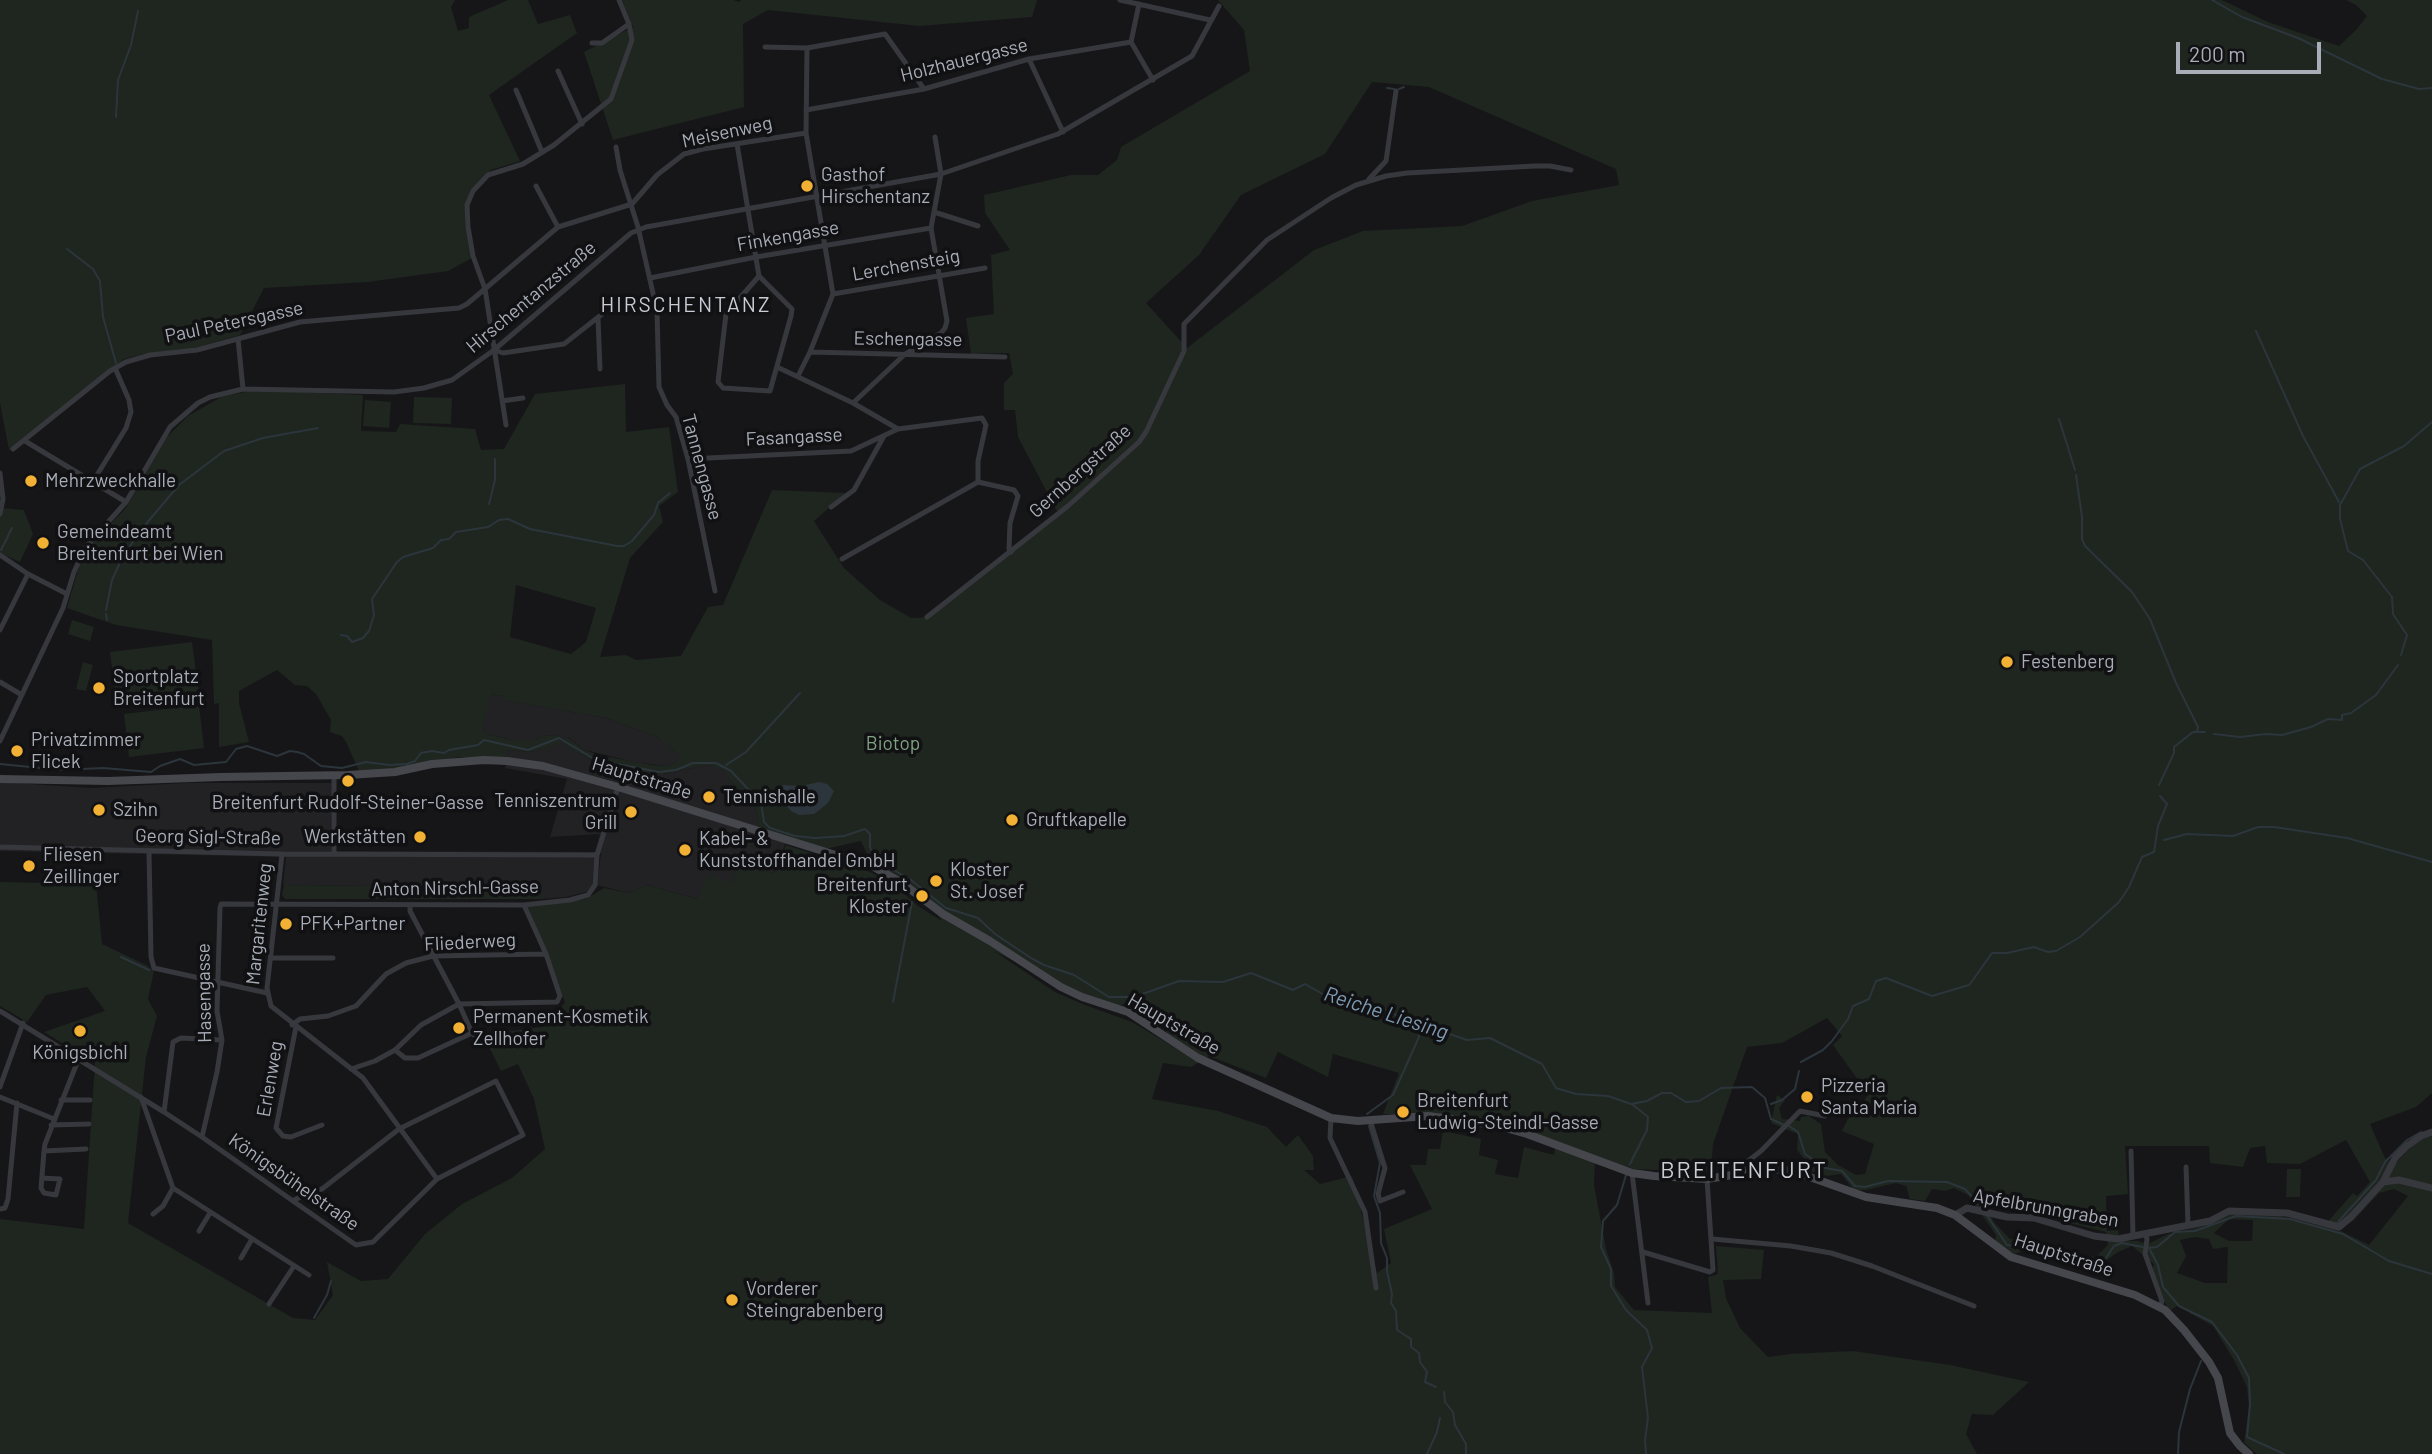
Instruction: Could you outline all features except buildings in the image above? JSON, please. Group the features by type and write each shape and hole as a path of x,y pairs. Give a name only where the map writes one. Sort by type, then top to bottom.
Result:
{"main road":[{"name":"Hauptstraße","path":"0,779 108,782 221,776 334,775 396,772 459,761 507,761 543,766 618,787 874,867 1060,987 1128,1012 1198,1058 1331,1118 1349,1121 1428,1116 1495,1125 1632,1173 1707,1179 1770,1169 1793,1171 1866,1197 1937,1208 1955,1215 2011,1257 2135,1294 2160,1306 2178,1322 2209,1362 2218,1378 2230,1433 2249,1454"}],"street":[{"path":"506,425 485,289 473,256 467,205 473,191 488,175 523,164 607,105 615,92 632,42 629,24 619,0"},
{"path":"1120,0 1210,20"},
{"path":"1139,4 1131,42 1153,80"},
{"name":"Hirschentanzstraße","path":"0,741 85,548 126,502 159,441 178,418 210,397 243,389 394,392 452,380 494,350 625,238 639,230 941,174 1063,132 1192,56 1219,6"},
{"path":"592,43 601,43 629,24"},
{"path":"765,47 807,48 885,34 924,89"},
{"name":"Holzhauergasse","path":"806,110 924,89 1029,59 1131,42"},
{"path":"798,376 833,294 806,133 807,48"},
{"path":"1029,59 1063,132"},
{"path":"558,71 582,124"},
{"path":"516,90 542,152"},
{"path":"1386,176 1385,164 1396,90"},
{"name":"Meisenweg","path":"632,204 657,175 680,157 703,149 806,133"},
{"path":"853,403 904,355 945,328 947,321 931,228 941,174 934,136"},
{"path":"737,144 759,276 792,309 770,391 723,388 718,382 726,314 759,276"},
{"path":"617,147 620,170 639,230"},
{"path":"1367,181 1385,164"},
{"name":"Gernbergstraße","path":"927,617 1068,506 1143,437 1185,349 1182,329 1185,323 1267,240 1331,198 1367,181 1386,176 1535,166 1571,170"},
{"path":"536,186 558,227"},
{"path":"485,289 558,227 632,204"},
{"path":"934,212 978,226"},
{"name":"Finkengasse","path":"650,278 756,257 931,228"},
{"name":"Tannengasse","path":"639,230 657,311 659,387 676,417 688,459 715,591"},
{"name":"Lerchensteig","path":"833,294 985,268"},
{"name":"Paul Petersgasse","path":"13,449 115,368 142,357 197,350 300,322 459,308 485,289"},
{"path":"494,350 503,353 564,344 606,311"},
{"path":"598,318 600,369"},
{"path":"238,339 243,389"},
{"name":"Eschengasse","path":"810,352 1005,357"},
{"path":"777,367 853,403 898,429"},
{"path":"92,483 126,428 131,412 129,400 115,368"},
{"path":"502,401 523,398"},
{"name":"Fasangasse","path":"688,459 851,451 898,429 974,417 982,418 986,425 978,461 978,482"},
{"path":"831,507 854,490 884,436"},
{"path":"25,441 126,502"},
{"path":"0,474 4,499 0,514"},
{"path":"842,559 978,482 1017,493 1010,523 1011,552"},
{"path":"0,555 28,574 67,594"},
{"path":"0,631 28,574"},
{"path":"0,682 22,695"},
{"path":"334,775 334,854"},
{"path":"597,855 618,787"},
{"name":"Georg Sigl-Straße","path":"0,848 282,854 597,855"},
{"path":"149,851 152,965 157,970 267,993"},
{"name":"Margaritenweg","path":"282,854 267,993 274,1010 363,1079 437,1179"},
{"name":"Anton Nirschl-Gasse","path":"278,903 524,905 570,900 588,895 595,885 597,855"},
{"name":"Hasengasse","path":"202,1137 222,1040 217,1011 219,908 222,904 278,903"},
{"path":"351,1069 396,1050 421,1025 459,1004 557,1002 560,996 546,954 524,905"},
{"path":"396,1050 405,1058 418,1058 475,1035 410,911 410,906"},
{"name":"Fliederweg","path":"294,1026 300,1019 328,1016 360,1004 390,972 406,963 433,956 546,954"},
{"path":"271,958 333,958"},
{"name":"Königsbühelstraße","path":"0,1011 164,1112 356,1244 373,1242 437,1179 523,1135 496,1081 399,1129"},
{"path":"0,1087 23,1023"},
{"name":"Erlenweg","path":"294,1026 276,1128 283,1136 291,1137 322,1125"},
{"path":"164,1112 173,1042 181,1038 222,1040"},
{"path":"41,1178 44,1151 53,1122 79,1058"},
{"path":"0,1097 53,1122 89,1124"},
{"path":"141,1097 173,1188 309,1275"},
{"path":"61,1100 90,1100"},
{"path":"0,1209 5,1208 8,1199 17,1103"},
{"path":"1742,1173 1744,1164 1800,1111 1825,1116"},
{"path":"1331,1118 1330,1138 1365,1212 1376,1288"},
{"path":"1370,1120 1385,1168 1378,1194 1380,1201 1403,1192"},
{"path":"293,1201 322,1189 399,1129"},
{"path":"2383,1182 2395,1158 2421,1136 2432,1132"},
{"path":"44,1151 86,1149"},
{"name":"Apfelbrunngraben","path":"2131,1151 2133,1236"},
{"path":"2186,1167 2188,1225"},
{"path":"1632,1173 1648,1303"},
{"path":"1643,1252 1710,1272 1714,1266 1707,1179"},
{"path":"2383,1182 2399,1180 2432,1188"},
{"name":"Apfelbrunngraben","path":"1955,1215 1967,1208 2007,1217 2049,1222 2094,1236 2118,1238 2146,1237 2210,1221 2232,1211 2287,1213 2339,1227 2383,1182"},
{"path":"153,1214 163,1206 173,1188"},
{"path":"199,1231 210,1213"},
{"path":"2146,1237 2145,1249 2162,1301 2160,1306"},
{"path":"241,1258 252,1239"},
{"path":"1712,1239 1791,1246 1831,1253 1974,1306"},
{"path":"269,1304 294,1266"}],"shaded area":[{"path":"490,694 504,696 504,700 606,718 657,737 683,756 678,762 667,766 634,762 585,750 568,737 564,745 596,762 648,774 663,774 707,765 726,771 732,782 755,806 760,835 786,842 774,873 738,867 732,884 698,899 647,885 628,893 597,885 601,853 595,852 600,834 550,837 567,779 505,768 508,750 532,752 558,743 561,735 542,736 536,740 513,740 486,734 482,728"},
{"path":"0,782 92,788 187,783 332,783 331,851 595,852 592,886 586,892 566,897 541,899 540,887 523,886 523,880 512,879 512,891 473,891 473,887 283,885 286,857 0,851"},
{"path":"819,782 827,784 834,791 828,803 814,814 799,815 791,811 779,797 783,785 801,786"}],"green space":[{"path":"0,0 455,0 451,7 458,31 469,28 469,17 508,0 528,0 538,24 570,15 577,33 489,95 520,161 491,170 472,189 466,202 465,224 472,258 448,271 368,282 264,288 240,335 195,348 124,359 9,450 0,403"},
{"path":"622,0 1037,0 1032,17 919,26 768,10 743,24 744,107 613,140 584,52 633,27"},
{"name":"Biotop","path":"1218,0 2222,0 2268,22 2339,46 2367,16 2346,0 2432,0 2432,1093 2416,1107 2370,1124 2385,1158 2394,1165 2418,1140 2432,1136 2432,1454 2257,1454 2244,1443 2249,1407 2247,1387 2234,1360 2213,1326 2177,1306 2171,1310 2166,1305 2152,1269 2154,1264 2132,1246 2101,1264 2088,1268 2076,1260 2060,1263 2050,1251 2037,1247 2014,1254 1995,1241 1996,1235 1968,1195 1954,1188 1945,1191 1932,1189 1925,1201 1910,1199 1906,1186 1896,1183 1854,1190 1841,1174 1827,1176 1808,1170 1809,1165 1797,1150 1798,1134 1771,1123 1777,1095 1785,1100 1779,1108 1782,1119 1800,1121 1801,1117 1809,1116 1821,1124 1825,1152 1838,1165 1856,1175 1865,1174 1874,1144 1842,1131 1856,1102 1863,1103 1868,1094 1833,1045 1842,1036 1827,1018 1782,1043 1747,1047 1713,1144 1711,1172 1634,1169 1595,1157 1594,1185 1615,1287 1634,1310 1712,1313 1708,1277 1718,1274 1716,1246 1764,1250 1761,1279 1723,1280 1726,1298 1740,1328 1768,1357 1853,1351 1950,1365 2029,1382 1993,1415 1972,1414 1966,1434 1977,1454 0,1454 0,1219 84,1229 95,1063 44,1032 105,1011 87,987 46,995 27,1022 0,1006 0,882 96,884 102,944 154,971 148,999 157,1016 146,1057 128,1223 293,1318 315,1320 333,1295 327,1262 361,1281 388,1279 425,1234 462,1204 512,1178 545,1149 534,1099 518,1064 501,1071 483,1035 548,1026 565,1002 528,907 586,899 604,888 628,893 647,885 697,899 709,875 732,883 737,866 774,873 786,845 870,872 893,884 918,906 942,921 929,902 872,865 861,841 825,849 760,835 755,806 725,771 707,765 663,774 648,774 596,762 563,745 567,737 585,750 598,755 652,765 667,766 677,762 682,756 657,737 606,718 503,700 504,696 491,694 482,728 486,734 513,740 536,740 542,736 560,735 562,732 560,744 531,752 508,750 507,757 460,757 396,769 359,771 342,736 330,732 331,720 316,694 307,686 295,685 277,670 239,691 239,703 249,742 219,747 219,703 214,704 212,640 116,625 67,608 80,563 94,541 125,509 166,438 188,416 223,396 257,390 363,395 361,431 396,432 400,424 475,429 481,450 504,449 535,394 625,384 626,432 669,427 678,492 659,506 663,522 630,558 600,657 626,655 636,660 681,656 708,607 723,605 772,490 846,493 814,521 844,568 880,600 911,618 930,617 1058,513 1018,437 1015,410 1004,410 1004,383 1013,374 1009,353 971,354 966,318 994,314 991,255 1010,250 985,213 984,195 1071,175 1098,175 1117,160 1121,147 1250,71 1244,30","holes":["1372,82 1429,87 1616,169 1619,185 1532,201 1462,226 1363,231 1314,250 1187,348 1146,303 1199,255 1241,195 1325,154","516,585 596,608 586,642 571,654 510,637","994,951 1082,995 1115,1006 1145,1000 1172,1040 1203,1060 1209,1056 1266,1078 1278,1052 1328,1077 1333,1054 1399,1073 1383,1114 1488,1119 1556,1142 1554,1155 1524,1147 1518,1178 1495,1174 1498,1160 1479,1155 1481,1139 1443,1131 1440,1149 1428,1149 1426,1165 1410,1165 1432,1209 1384,1229 1391,1263 1377,1273 1352,1176 1320,1184 1304,1170 1314,1170 1313,1156 1298,1135 1286,1147 1267,1127 1218,1111 1152,1099 1163,1063 1191,1067 1199,1062 1132,1022 1055,992","2346,1140 2370,1182 2357,1196 2353,1193 2324,1226 2276,1215 2229,1213 2204,1226 2168,1234 2148,1244 2120,1241 2118,1230 2107,1231 2106,1196 2128,1194 2125,1146 2209,1146 2210,1163 2243,1167 2250,1148 2265,1146 2267,1163 2300,1164","2394,1189 2408,1196 2369,1245 2339,1230 2349,1216 2353,1221 2379,1193","1983,1194 2013,1209 2106,1232 2108,1245 2096,1257 2064,1254 2043,1242 2010,1239 1993,1221","2229,1219 2253,1220 2252,1241 2229,1241 2214,1233","2195,1237 2209,1239 2213,1249 2228,1247 2227,1283 2205,1283 2177,1273 2186,1256 2180,1240"]},
{"path":"414,397 452,398 451,424 413,423"},
{"path":"365,400 391,402 389,428 363,426"},
{"path":"0,508 24,510 33,534 20,562 0,553"},
{"path":"72,620 94,627 90,641 68,634"},
{"path":"192,642 199,694 117,704 110,652"},
{"path":"83,662 93,665 86,691 76,689"},
{"path":"199,705 204,748 129,757 124,714"},
{"path":"512,879 523,879 523,886 540,886 541,899 285,899 282,895 284,885 473,887 474,891 511,891"},
{"path":"2287,1169 2301,1169 2300,1197 2286,1197"}],"waterway":[{"path":"2212,0 2242,17 2298,38 2382,79 2419,89 2432,88"},
{"path":"116,117 118,80 131,45 138,11"},
{"path":"1399,89 1404,87"},
{"path":"1387,88 1394,89"},
{"path":"67,249 93,269 100,281 103,317 116,363"},
{"path":"2256,331 2303,436 2339,502"},
{"path":"2059,419 2075,470"},
{"path":"2401,655 2407,635 2393,614 2392,597 2363,560 2348,551 2340,519 2340,505 2360,469 2404,446 2432,422"},
{"path":"106,610 112,580 123,556 179,485 224,451 263,438 318,428"},
{"path":"489,504 495,480 495,459"},
{"path":"2076,475 2085,546 2132,592 2150,619 2176,683 2198,727 2197,732"},
{"path":"341,635 347,636 352,642 363,638 369,631 374,615 372,599 397,562 403,557 433,548 456,532 488,527 499,520 508,519 530,529 624,546 632,541 654,515 658,503 670,493"},
{"path":"1,550 12,528"},
{"path":"106,614 107,620"},
{"path":"2214,734 2240,737 2282,735 2328,719 2342,720 2342,715 2351,713 2376,695 2398,665"},
{"path":"726,765 746,752 800,693"},
{"path":"2159,785 2174,753 2174,747 2193,732 2205,732"},
{"name":"Reiche Liesing","path":"0,764 61,770 103,768 151,772 180,759 194,765 226,762 236,749 247,746 277,756 290,751 297,752 321,766 342,768 366,762 407,764 415,761 421,753 444,753 478,745 484,740 528,750 559,738 596,760 659,772 676,770 693,763 716,763 731,771 760,797 764,822 770,828 795,836 815,838 844,836 865,829 870,834 872,852 882,863 911,880 946,908 978,918 995,934 1031,958 1074,975 1109,997 1134,997 1179,981 1223,982 1251,973 1293,990 1305,984 1328,997 1349,997 1467,1040 1490,1038 1542,1064 1556,1088 1576,1094 1608,1096 1631,1104 1647,1101 1662,1093 1671,1093 1686,1102 1699,1101 1721,1088 1752,1087 1765,1098 1771,1119 1784,1125"},
{"path":"1970,984 1992,953 2007,953 2034,947 2048,952 2056,951 2080,937 2119,902 2142,857 2154,852 2158,826 2167,804 2160,796"},
{"path":"2164,840 2187,834 2233,836 2258,827 2274,827 2347,838 2432,862"},
{"path":"893,1002 912,902"},
{"path":"121,957 149,970"},
{"path":"1801,1062 1823,1050 1832,1041 1848,1019 1853,1006 1869,999 1876,981 1886,978 1932,996 1969,985"},
{"path":"1367,1114 1393,1095 1419,1037 1420,1025"},
{"path":"1771,1104 1782,1100 1795,1089 1799,1071"},
{"path":"1630,1164 1647,1130 1648,1117 1632,1104"},
{"path":"1369,1126 1380,1163 1374,1196 1380,1213 1381,1243 1387,1258 1391,1303 1396,1311 1397,1330 1411,1339 1411,1347 1419,1353 1420,1362 1427,1372 1425,1382 1436,1387"},
{"name":"Reiche Liesing","path":"1789,1126 1798,1132 1805,1154 1825,1168 1842,1171 1855,1186 1865,1187 1888,1181 1947,1182 1965,1189 1984,1210"},
{"path":"2338,1222 2376,1180 2385,1162 2407,1140 2421,1132"},
{"path":"1626,1175 1617,1205 1603,1221 1601,1247 1611,1269 1611,1286 1626,1310 1647,1330 1652,1348 1642,1367 1648,1418 1646,1454"},
{"name":"Reiche Liesing","path":"1986,1214 2007,1245 2044,1249 2069,1262 2104,1261 2114,1246 2122,1243 2143,1247"},
{"name":"Reiche Liesing","path":"2148,1248 2157,1247 2175,1232 2195,1231 2236,1216 2290,1219 2343,1234 2389,1261 2432,1274"},
{"path":"2150,1250 2158,1265 2163,1287 2179,1306 2212,1322 2237,1355 2249,1378 2247,1437 2284,1454"},
{"path":"314,1318 327,1295 331,1281"},
{"path":"2178,1454 2179,1432 2190,1389 2201,1361"},
{"path":"1444,1392 1445,1402 1453,1412 1455,1425 1466,1444 1466,1454"},
{"path":"1427,1454 1440,1418"}],"place":[{"name":"Gasthof Hirschentanz","path":"807,186"},
{"name":"Mehrzweckhalle","path":"31,481"},
{"name":"Gemeindeamt Breitenfurt bei Wien","path":"43,543"},
{"name":"Festenberg","path":"2007,662"},
{"name":"Sportplatz Breitenfurt","path":"99,688"},
{"name":"Privatzimmer Flicek","path":"17,751"},
{"name":"Breitenfurt Rudolf-Steiner-Gasse","path":"348,781"},
{"name":"Tennishalle","path":"709,797"},
{"name":"Szihn","path":"99,810"},
{"name":"Tenniszentrum Grill","path":"631,812"},
{"name":"Gruftkapelle","path":"1012,820"},
{"name":"Werkstätten","path":"420,837"},
{"name":"Kabel- & Kunststoffhandel GmbH","path":"685,850"},
{"name":"Fliesen Zeillinger","path":"29,866"},
{"name":"Kloster St. Josef","path":"936,881"},
{"name":"Breitenfurt Kloster","path":"922,896"},
{"name":"PFK+Partner","path":"286,924"},
{"name":"Permanent-Kosmetik Zellhofer","path":"459,1028"},
{"name":"Königsbichl","path":"80,1031"},
{"name":"Pizzeria Santa Maria","path":"1807,1097"},
{"name":"Breitenfurt Ludwig-Steindl-Gasse","path":"1403,1112"},
{"name":"Vorderer Steingrabenberg","path":"732,1300"}],"district":[{"name":"HIRSCHENTANZ","path":"686,305"},
{"name":"BREITENFURT","path":"1744,1170"}]}
